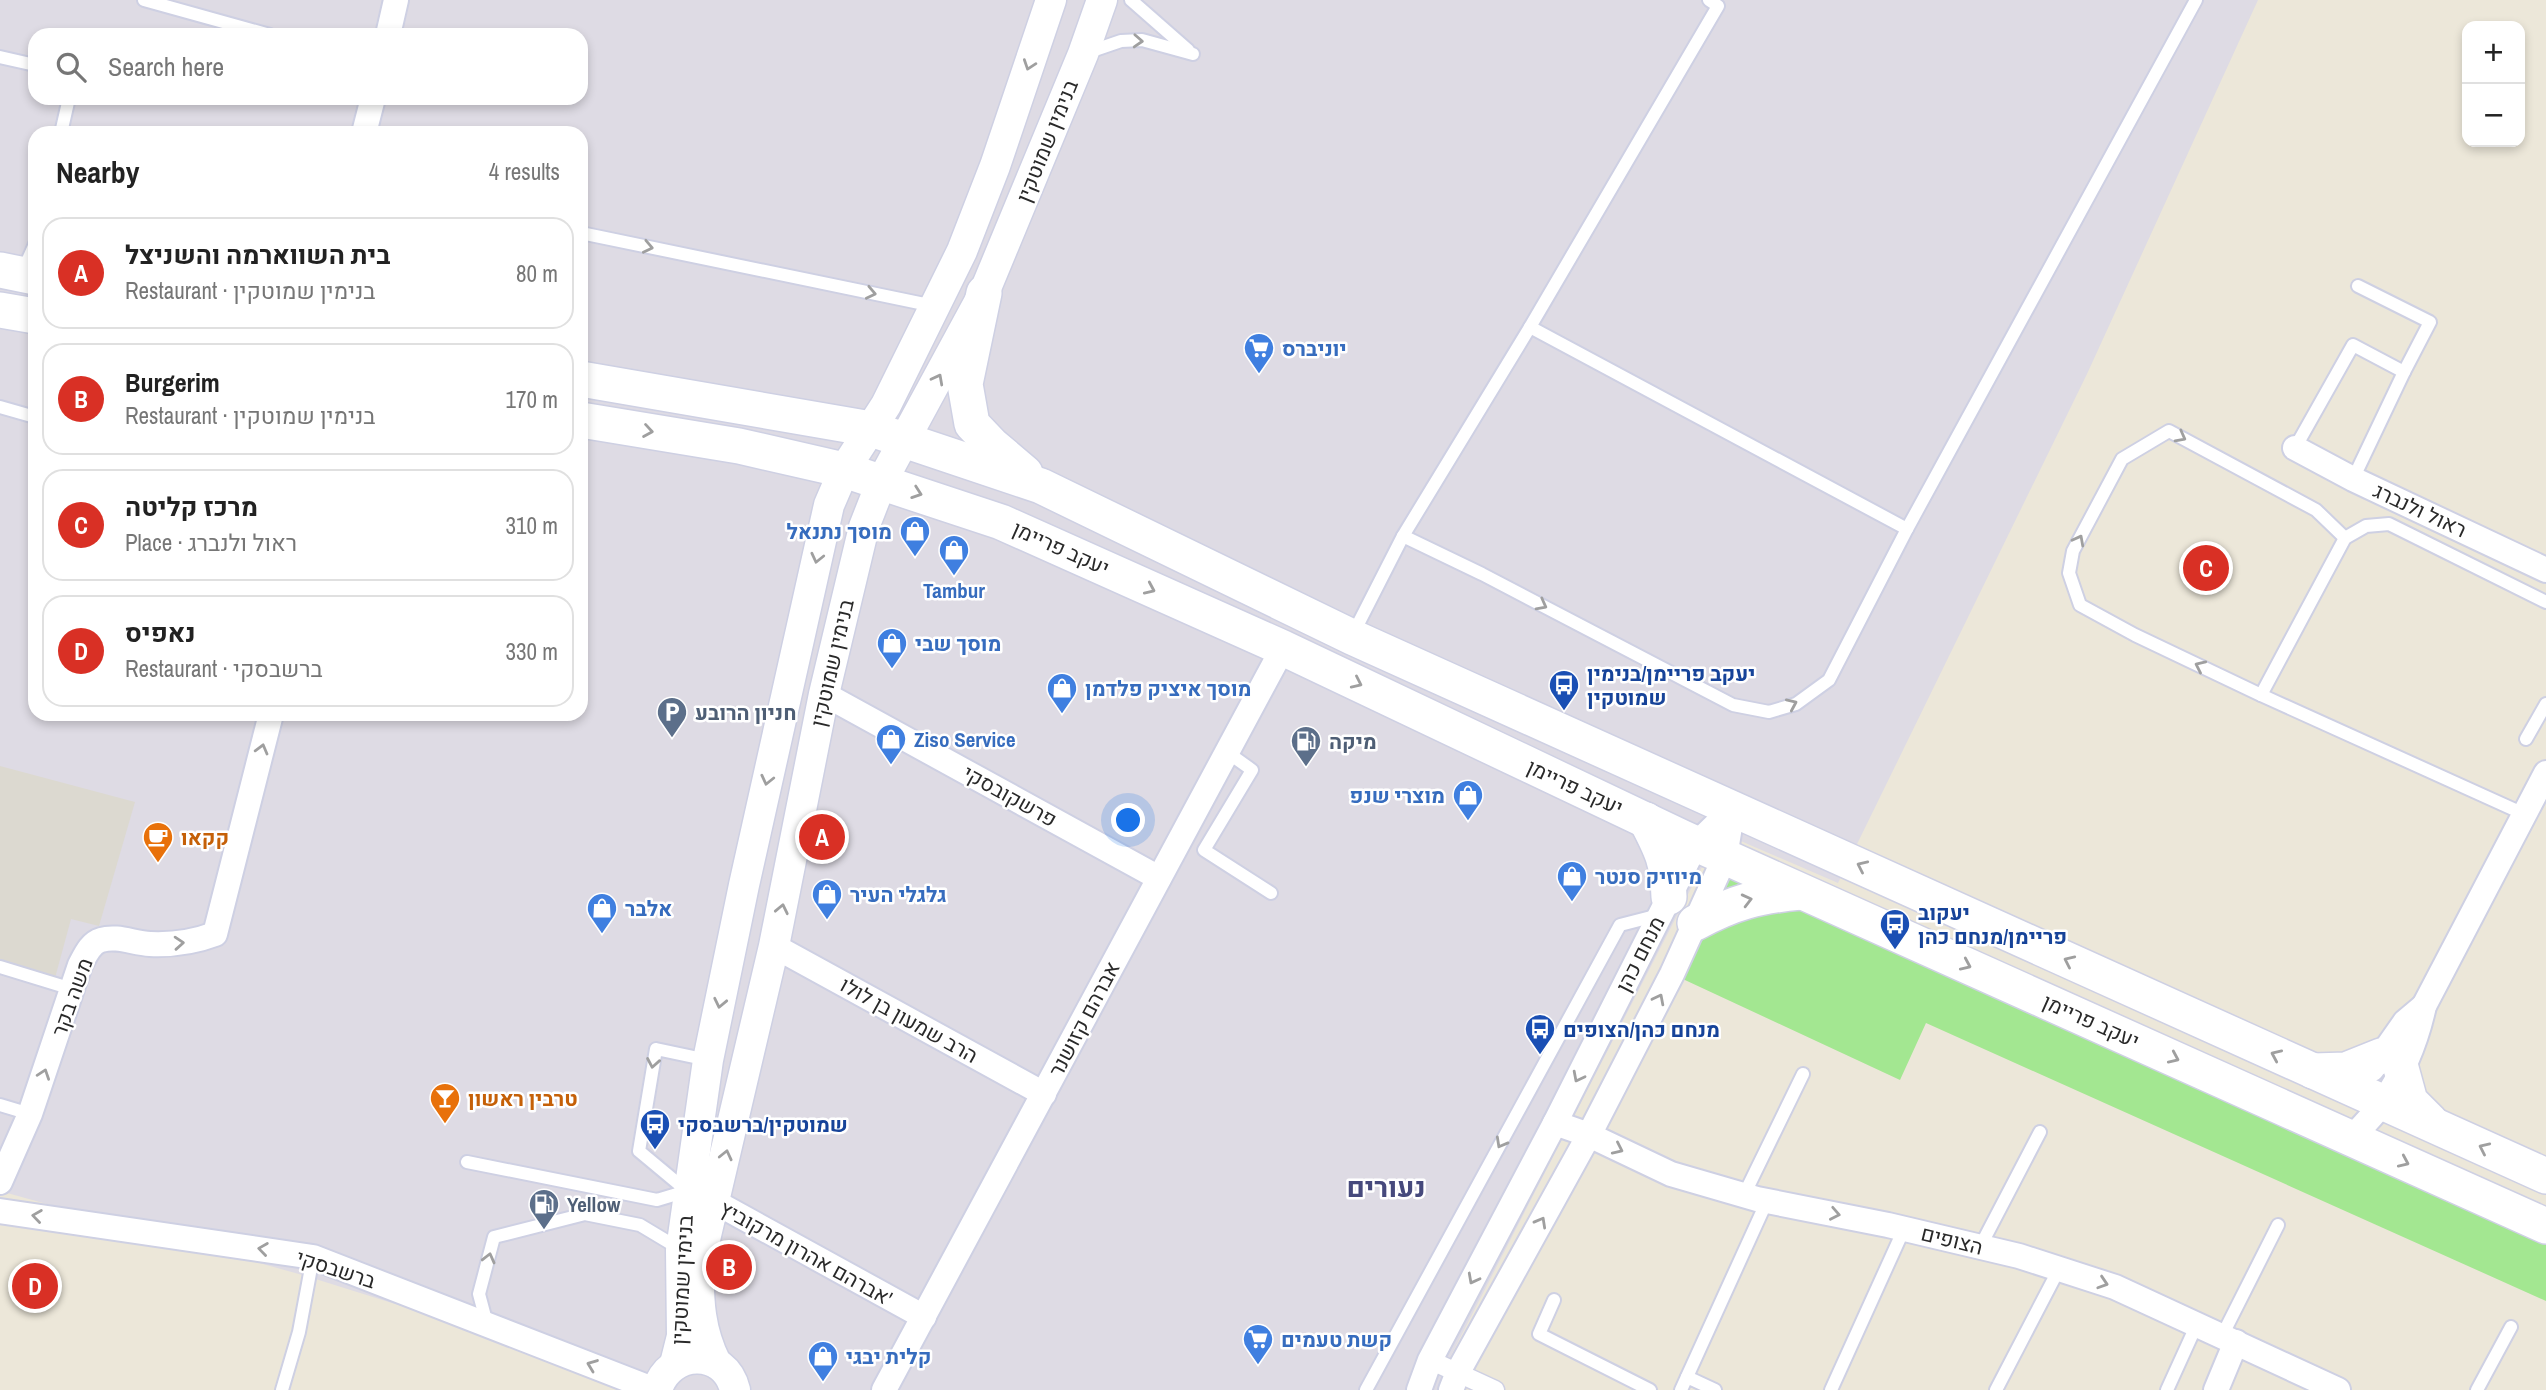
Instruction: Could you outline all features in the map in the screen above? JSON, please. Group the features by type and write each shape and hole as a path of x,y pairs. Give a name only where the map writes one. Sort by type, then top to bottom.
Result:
{"main road":[{"path":"984,293 965,384 972,424 992,445 1041,486"},
{"path":"0,310 28,315"},
{"name":"יעקב פריימן","path":"588,380 871,429 1041,486 1352,637 2546,1176"},
{"name":"יעקב פריימן","path":"588,421 739,446 844,470 1002,522 1283,648 1710,850 2546,1226"},
{"path":"1646,820 1664,856 1668,876 1664,906"},
{"path":"1695,923 1732,905 1754,898 1804,892"},
{"path":"2311,1070 2346,1070 2391,1062 2410,1101 2435,1126"}],"street":[{"path":"390,28 397,0"},
{"name":"בנימין שמוטקין","path":"735,1390 730,1377 716,1363 706,1344 698,1298 699,1265 706,1228 701,1196 708,1060 828,505 844,470 886,405 962,251 995,166 1051,0"},
{"name":"בנימין שמוטקין","path":"675,1364 682,1336 681,1250 701,1196 774,946 824,694 864,527 882,481 984,293 1083,54 1102,0"},
{"path":"366,126 371,105"},
{"name":"ראול ולנברג","path":"2295,448 2353,479 2546,570"},
{"name":"אברהם קזושנר","path":"884,1390 1283,648"},
{"name":"פרשקובסקי","path":"824,694 1159,878"},
{"name":"משה בקר","path":"0,1182 30,1114 80,965 91,947 99,940 117,938 148,944 178,943 197,941 215,934 269,721"},
{"path":"2351,1138 2391,1062 2418,1032 2424,1006 2546,773"},
{"name":"מנחם כהן","path":"1419,1390 1430,1360 1555,1123 1664,906 1710,850 1733,807"},
{"name":"מנחם כהן","path":"1454,1381 1589,1135 1672,974 1695,923 1710,850"},
{"name":"הרב שמעון בן לולו","path":"774,946 1044,1094"},
{"name":"הצופים","path":"1555,1123 1589,1135 1671,1174 1768,1201 1904,1228 1980,1247 2115,1287 2338,1390"},
{"name":"אברהם אהרון מרקוביץ'","path":"701,1196 923,1317"},
{"name":"ברשבסקי","path":"0,1211 313,1257 656,1390"},
{"path":"2216,1390 2229,1339"},
{"path":"656,1390 663,1375 675,1364 696,1358 716,1363"},
{"path":"1430,1360 1454,1381 1495,1390"}],"lane":[{"path":"144,0 245,28"},
{"path":"1083,54 1121,41 1142,40 1193,54 1131,0"},
{"path":"1403,536 1482,574 1732,705 1769,712 1796,704 1829,680 1907,529 2196,0"},
{"path":"1352,637 1403,536 1530,327 1716,2"},
{"path":"0,57 28,63"},
{"path":"63,126 67,105"},
{"path":"588,234 936,306"},
{"path":"2353,479 2430,321 2358,286"},
{"path":"1530,327 1907,529"},
{"path":"2295,448 2353,345 2403,372"},
{"path":"0,408 28,414"},
{"path":"2345,538 2316,510 2169,430 2122,459 2073,551 2069,573 2080,605 2135,635 2524,814"},
{"path":"2261,695 2345,538 2366,526 2389,524 2546,602"},
{"path":"2526,739 2546,704"},
{"path":"1227,752 1252,770 1204,850 1271,893"},
{"path":"1366,1390 1620,925 1664,906"},
{"path":"0,967 72,989"},
{"path":"701,1196 639,1151 656,1049 708,1060"},
{"path":"1744,1195 1803,1074"},
{"path":"0,1105 30,1114"},
{"path":"1980,1247 2040,1132"},
{"path":"467,1162 657,1200 701,1196"},
{"path":"1681,1390 1768,1201"},
{"path":"487,1324 479,1294 494,1237 585,1214 640,1224 681,1250"},
{"path":"2229,1339 2278,1225"},
{"path":"1831,1390 1904,1228"},
{"path":"282,1390 299,1332 313,1257"},
{"path":"1996,1390 2059,1269"},
{"path":"1554,1300 1539,1334 1650,1390"},
{"path":"2167,1390 2197,1324"},
{"path":"2477,1390 2511,1327"},
{"path":"1687,1377 1715,1390"}],"shaded area":[{"path":"0,0 2258,0 2087,374 1838,883 1720,832 1445,1367 1437,1390 670,1390 306,1276 0,1191"},
{"path":"0,766 135,802 99,926 71,919 55,978 0,962"}],"green space":[{"path":"1725,857 2546,1226 2546,1301 1926,1023 1900,1080 1672,974"}],"place":[{"name":"יוניברס","path":"1259,375"},
{"name":"מוסך נתנאל","path":"915,558"},
{"name":"מרכז קליטה","path":"2206,568"},
{"name":"Tambur","path":"954,577"},
{"name":"מוסך שבי","path":"892,670"},
{"name":"יעקב פריימן/בנימין שמוטקין","path":"1564,712"},
{"name":"מוסך איציק פלדמן","path":"1062,715"},
{"name":"חניון הרובע","path":"672,739"},
{"name":"Ziso Service","path":"891,766"},
{"name":"מיקה","path":"1306,768"},
{"name":"מוצרי שנפ","path":"1468,822"},
{"name":"בית השווארמה והשניצל","path":"822,837"},
{"name":"קקאו","path":"158,864"},
{"name":"מיוזיק סנטר","path":"1572,903"},
{"name":"גלגלי העיר","path":"827,921"},
{"name":"אלבר","path":"602,935"},
{"name":"יעקוב פריימן/מנחם כהן","path":"1895,951"},
{"name":"מנחם כהן/הצופים","path":"1540,1056"},
{"name":"טרבין ראשון","path":"445,1125"},
{"name":"שמוטקין/ברשבסקי","path":"655,1151"},
{"name":"Yellow","path":"544,1231"},
{"name":"Burgerim","path":"729,1267"},
{"name":"נאפיס","path":"35,1286"},
{"name":"קשת טעמים","path":"1258,1366"},
{"name":"קלית יבגי","path":"823,1383"}],"district":[{"name":"נעורים","path":"1386,1187"}]}
